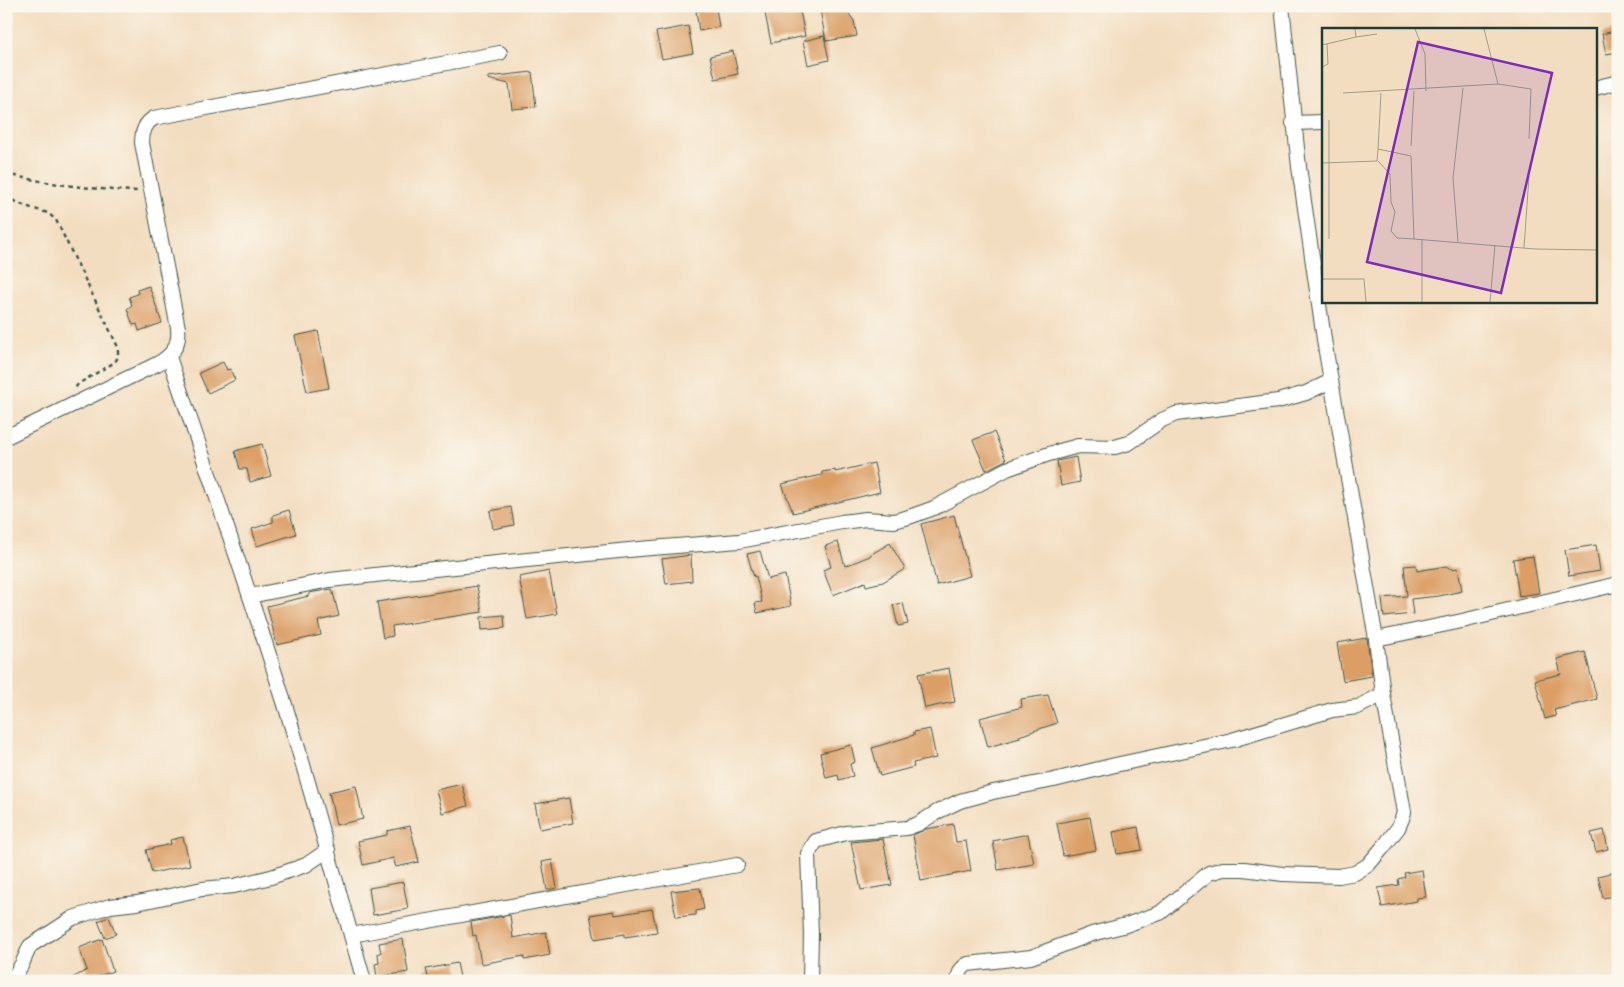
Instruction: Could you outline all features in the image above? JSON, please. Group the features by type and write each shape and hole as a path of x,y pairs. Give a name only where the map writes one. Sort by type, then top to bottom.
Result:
{"street":[{"path":"958,981 959,973 968,964 1031,956 1092,934 1160,913 1209,873 1223,869 1244,868 1283,874 1339,876 1355,873 1368,865 1398,828 1402,819 1404,812 1383,694 1376,639 1323,337 1293,123 1282,6"},
{"path":"6,437 157,364 169,357 174,351 178,336 142,138 147,124 154,118 500,53"},
{"path":"1596,88 1618,82"},
{"path":"1293,123 1322,122"},
{"path":"169,357 250,596 328,850 364,981"},
{"path":"250,596 330,580 739,541 866,519 894,521 934,508 1007,469 1049,454 1078,446 1115,447 1129,443 1162,420 1176,414 1278,401 1306,393 1331,381"},
{"path":"1376,639 1462,622 1618,584"},
{"path":"810,981 811,934 808,854 816,841 846,833 907,828 960,801 993,792 1232,740 1332,710 1358,707 1383,694"},
{"path":"8,981 14,977 30,946 74,918 110,906 137,903 202,889 234,886 271,877 306,865 328,850"},
{"path":"351,935 737,865"}],"path":[{"path":"6,174 50,183 89,188 151,191"},
{"path":"6,197 25,206 48,213 56,220 118,348 118,357 114,362 75,386 74,392 78,403"}],"building":[{"path":"799,6 805,36 771,43 765,13"},
{"path":"842,7 854,21 857,36 826,41 820,10"},
{"path":"716,8 719,27 699,31 696,11"},
{"path":"688,26 693,53 662,59 656,32"},
{"path":"1618,30 1618,52 1606,54 1602,34"},
{"path":"824,36 829,60 808,65 803,41"},
{"path":"733,51 738,74 715,79 710,56"},
{"path":"532,72 536,107 512,109 509,84 488,79 488,77"},
{"path":"149,286 162,323 139,331 137,324 133,325 127,309 132,305 129,297 138,294 137,290"},
{"path":"318,331 329,388 307,392 295,336"},
{"path":"223,362 227,370 230,369 235,380 208,393 199,373"},
{"path":"994,432 1006,460 986,470 973,440"},
{"path":"262,444 271,476 250,482 247,469 240,469 235,451"},
{"path":"1076,457 1080,482 1061,486 1057,461"},
{"path":"874,463 880,492 793,513 782,484 822,475 822,472 835,470 835,472"},
{"path":"511,507 514,525 493,529 490,511"},
{"path":"289,510 296,534 257,546 252,529 273,522 273,515"},
{"path":"954,515 970,576 937,585 921,524"},
{"path":"838,542 845,566 870,556 890,543 905,569 883,582 866,586 865,582 833,595 823,570 831,567 825,546"},
{"path":"1596,545 1600,571 1569,576 1565,550"},
{"path":"760,551 768,579 785,575 791,606 757,613 755,603 762,602 756,576 754,577 747,554"},
{"path":"691,555 692,581 666,584 662,559"},
{"path":"1533,556 1539,593 1519,596 1513,559"},
{"path":"1416,565 1417,571 1446,566 1451,569 1458,568 1462,591 1411,599 1413,614 1384,617 1382,598 1407,596 1404,566"},
{"path":"549,571 557,614 527,619 519,577"},
{"path":"477,586 482,612 392,626 393,636 383,638 377,602"},
{"path":"332,589 339,616 318,621 321,635 277,645 267,606 309,596 309,593"},
{"path":"903,603 908,624 898,626 893,605"},
{"path":"504,615 505,628 482,630 481,617"},
{"path":"1367,638 1372,676 1343,681 1337,643"},
{"path":"1585,652 1597,699 1554,710 1556,716 1545,719 1535,680 1561,674 1557,659"},
{"path":"949,668 955,702 925,708 918,674"},
{"path":"1048,695 1057,723 1019,736 1020,738 988,747 980,718 1022,707 1021,699"},
{"path":"930,729 936,758 913,763 914,767 880,776 872,748 914,735 914,732"},
{"path":"851,745 855,762 850,764 853,776 839,780 838,775 826,778 820,753"},
{"path":"462,784 468,806 442,813 436,790"},
{"path":"356,786 363,819 336,825 329,792"},
{"path":"569,798 573,823 540,829 535,804"},
{"path":"1090,817 1096,850 1063,856 1057,823"},
{"path":"953,824 956,842 966,841 971,871 921,881 913,835 926,829"},
{"path":"410,826 419,862 396,867 393,858 363,865 358,841 387,835 387,831"},
{"path":"1138,827 1142,850 1117,854 1113,832"},
{"path":"1604,830 1608,849 1596,852 1591,833"},
{"path":"1028,834 1034,864 998,870 993,841"},
{"path":"183,837 190,865 152,873 146,850 171,844 170,840"},
{"path":"883,839 892,885 861,890 851,842"},
{"path":"552,860 557,888 547,890 542,862"},
{"path":"1422,870 1426,897 1417,898 1417,901 1382,907 1378,888 1399,885 1398,879 1405,877 1404,873"},
{"path":"1618,871 1618,895 1603,898 1598,876"},
{"path":"403,882 408,909 373,915 369,888"},
{"path":"700,888 704,909 696,911 696,915 676,917 671,891"},
{"path":"652,909 657,932 625,937 625,934 595,939 590,915 614,911 615,915"},
{"path":"510,915 513,938 546,932 550,955 524,960 524,956 481,964 476,935 473,936 471,922"},
{"path":"109,917 116,934 105,938 98,921"},
{"path":"102,939 113,971 86,981 67,981 87,970 79,948"},
{"path":"403,939 408,972 377,977 375,964 379,963 378,953 381,953 379,943"},
{"path":"457,963 460,977 442,981 429,981 426,969"}]}
